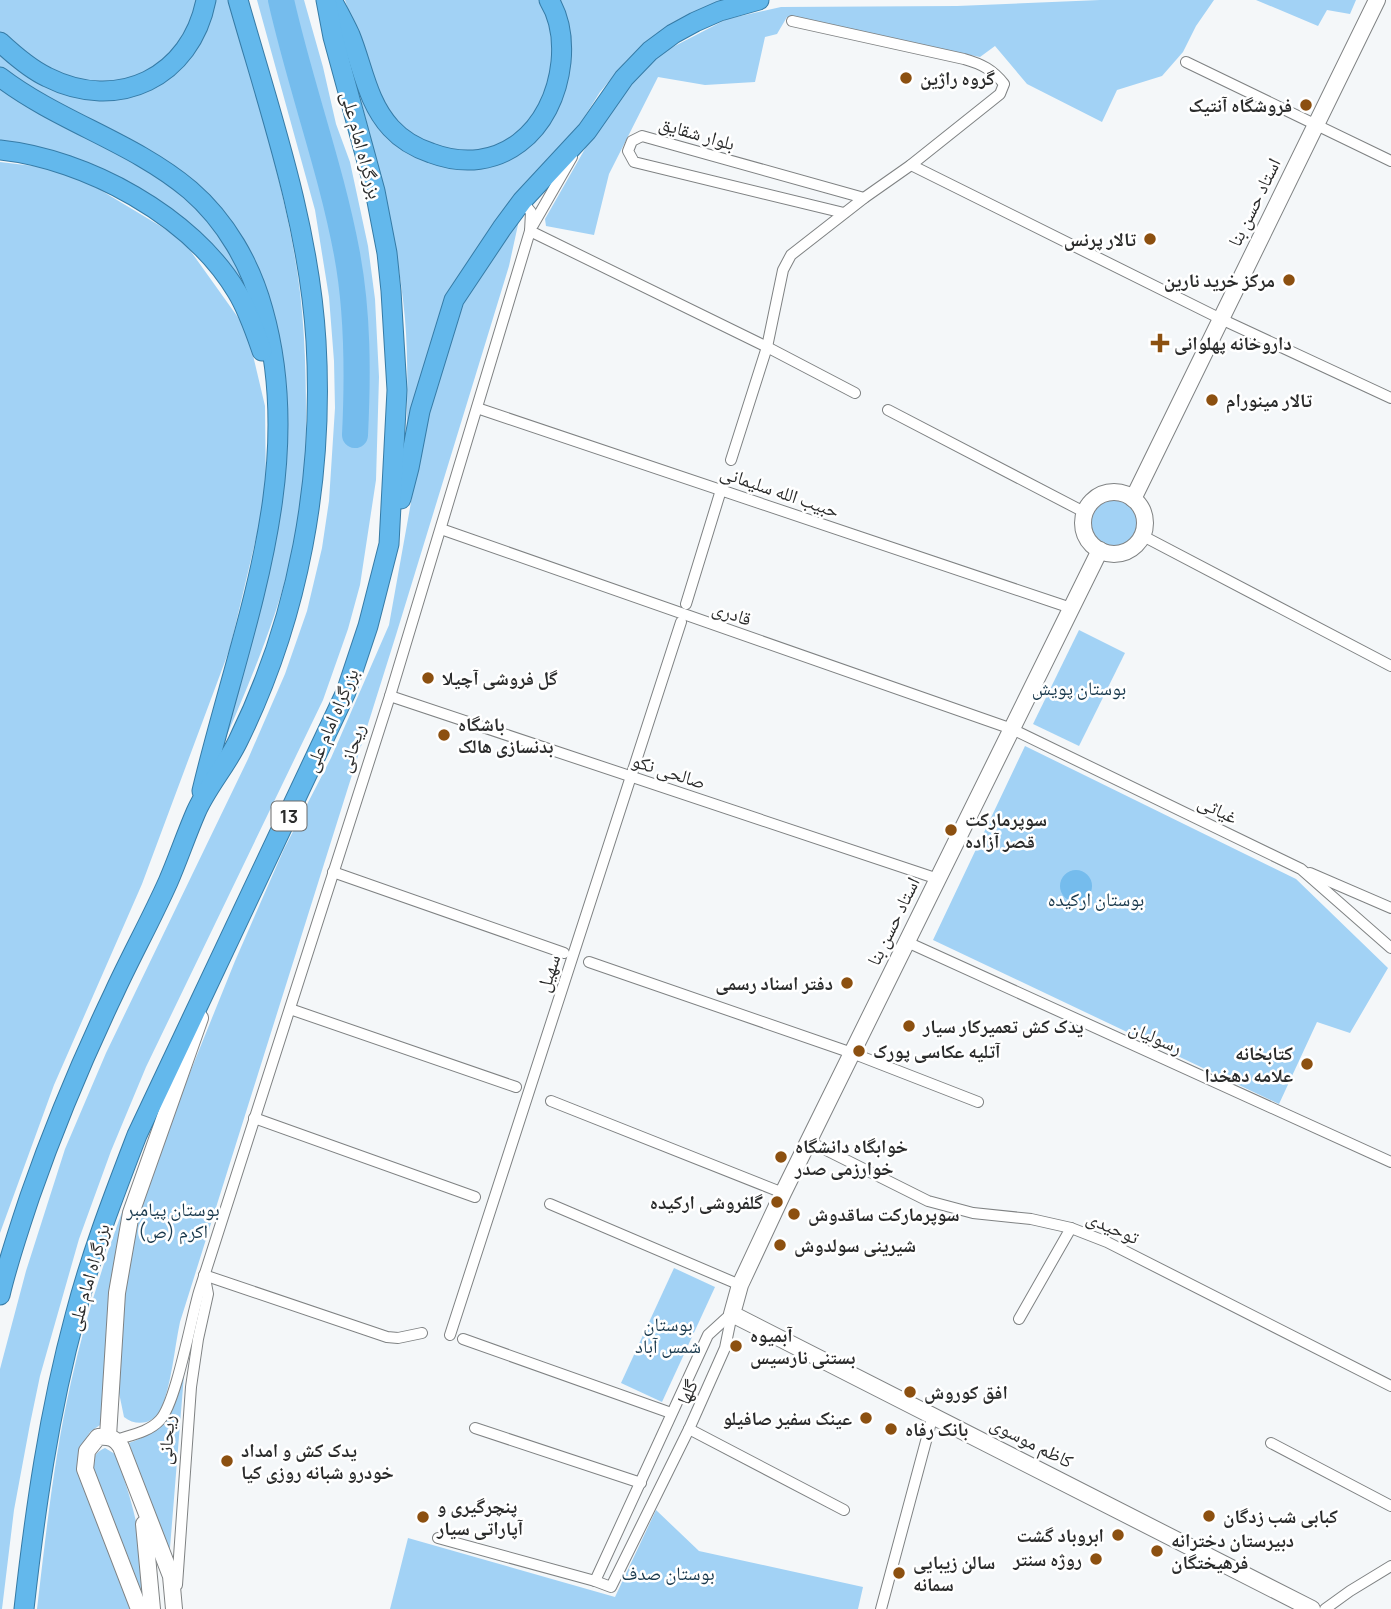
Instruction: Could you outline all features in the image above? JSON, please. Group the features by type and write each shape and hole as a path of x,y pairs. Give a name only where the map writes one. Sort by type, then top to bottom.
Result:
{"highway":[{"path":"0,42 26,65 47,78 74,88 111,91 144,82 172,66 197,32 206,0"},
{"path":"198,808 238,742 271,662 297,578 310,511 316,447 316,340 299,217 238,0"},
{"name":"بزرگراه امام علی","path":"24,1609 39,1480 75,1317 108,1209 137,1135 346,692 368,626 389,544 397,390 391,291 375,191 333,37 326,0"},
{"path":"332,0 350,35 370,96 389,126 401,138 420,149 441,157 475,161 496,157 516,146 545,114 554,95 562,50 561,33 549,0"},
{"path":"389,544 409,468 419,411 454,300 522,201 587,131 624,78 657,45 720,10 759,0"},
{"path":"0,77 49,110 150,160 192,192 227,230 259,293 273,348 279,442 274,503 264,557 198,808 168,882 77,1072 4,1271 0,1295"},
{"path":"0,150 48,159 92,174 131,193 173,223 212,259 236,290 251,321 276,392"}],"main road":[{"name":"استاد حسن بنا","path":"1133,499 1377,0"},
{"path":"1115,492 1133,499 1144,516 1143,536 1129,550 1110,554 1100,550 1086,536 1086,513 1096,499 1104,494 1115,492"},
{"name":"استاد حسن بنا","path":"732,1314 740,1285 808,1141 1100,550"},
{"path":"112,1438 117,1293 131,1213 220,958"},
{"name":"کاظم موسوی","path":"732,1314 1312,1609"},
{"name":"ریحانی","path":"139,1609 85,1469 85,1458 92,1443 99,1437 112,1438 141,1503 171,1576 175,1609"},
{"path":"141,1503 152,1609"}],"street":[{"path":"731,460 767,346 783,270 791,255 1000,94 1004,84 984,65 964,59 792,21"},
{"path":"1186,62 1391,161"},
{"name":"ریحانی","path":"112,1438 150,1429 166,1413 204,1275 390,696 530,231 587,131"},
{"name":"بلوار شقایق","path":"844,213 634,162 628,151 632,141 642,136 864,198"},
{"path":"911,165 1221,318 1391,397"},
{"path":"522,201 531,212 530,231 767,346 855,393"},
{"name":"حبیب الله سلیمانی","path":"477,408 1071,608"},
{"path":"888,410 1086,513"},
{"path":"686,604 721,490"},
{"name":"قادری","path":"441,529 1012,729"},
{"path":"1143,536 1391,666"},
{"name":"سهیل","path":"450,1335 681,622"},
{"name":"صالحی نکو","path":"390,696 938,879"},
{"name":"غیاثی","path":"1012,729 1301,869 1391,948"},
{"path":"1301,869 1391,908"},
{"path":"333,872 564,953"},
{"name":"رسولیان","path":"907,942 1391,1162"},
{"path":"589,961 852,1054 978,1102"},
{"path":"290,1009 516,1087"},
{"path":"551,1101 783,1193"},
{"path":"254,1118 475,1197"},
{"name":"توحیدی","path":"808,1141 928,1201 973,1213 1031,1219 1071,1228 1107,1242 1391,1386"},
{"path":"550,1204 740,1285"},
{"path":"1019,1319 1071,1228"},
{"name":"ریحانی","path":"175,1609 191,1387 208,1294 204,1275"},
{"path":"204,1275 387,1337 398,1338 422,1333"},
{"name":"گلها","path":"732,1314 725,1348 690,1429 611,1587 595,1581 708,1335 732,1314"},
{"path":"463,1339 671,1413"},
{"path":"881,1609 933,1415"},
{"path":"475,1428 641,1483"},
{"path":"690,1429 844,1510"},
{"path":"1271,1443 1391,1506"},
{"path":"438,1538 595,1581"},
{"path":"1325,1609 1391,1566"}],"green space":[{"path":"0,0 200,0 188,36 155,70 109,85 54,74 0,32"},
{"path":"213,0 228,0 281,188 300,293 306,416 301,505 284,586 254,669 209,777 286,423 286,384 269,302 231,225 0,69 0,51 31,77 139,91"},
{"path":"257,0 304,0 336,124 350,162 368,246 375,299 379,377 376,480 360,585 323,700 146,1067 111,1151 79,1239 40,1376 14,1510 0,1609 0,1369 26,1271 65,1149 106,1053 248,759 285,674 307,611 322,548 329,501 335,408 329,297 315,210"},
{"path":"345,0 541,0 552,22 557,60 542,104 521,134 478,155 418,142 383,107"},
{"path":"558,0 728,0 703,8 675,22 650,39 625,62 600,92 578,127 476,251 405,468 407,356 401,282 380,175 343,34 372,111 457,167 486,168 504,161 546,118"},
{"path":"1100,0 1214,0 1196,26 1183,52 1162,76 1117,90 1102,122 1027,84 995,46 980,57 787,17 777,34 765,37 755,82 705,85 658,77 609,174 594,235 546,226 545,219 590,140 634,77 667,50 727,19 781,7 957,6"},
{"path":"1256,0 1356,0 1350,14 1327,10 1318,26"},
{"path":"0,85 165,178 211,218 253,296 185,226 0,145"},
{"path":"0,162 67,170 182,239 247,330 265,406 266,496 230,648 142,884 54,1085 0,1233"},
{"name":"بوستان پیامبر اکرم (ص)","path":"521,211 509,266 396,635 180,1322 165,1399 158,1414 150,1421 134,1422 124,1417 118,1388 125,1268 132,1235 168,1127 235,961 284,849 331,758 389,625 432,385 450,327 480,272"},
{"path":"1114,500 1131,506 1137,523 1131,540 1114,546 1097,540 1091,523 1097,506"},
{"name":"بوستان پویش","path":"1079,630 1125,653 1079,746 1033,724"},
{"name":"بوستان ارکیده","path":"1025,746 1296,879 1388,968 1350,1033 1317,1022 1279,1104 933,940"},
{"path":"172,1085 115,1268 100,1425 90,1432 81,1448 133,1609 37,1609 55,1467 80,1344 115,1231"},
{"name":"بوستان شمس آباد","path":"674,1268 715,1287 662,1402 621,1383"},
{"path":"184,1375 169,1560 129,1443 152,1432 167,1418 177,1399"},
{"path":"105,1448 115,1454 135,1517 143,1569 144,1609 129,1559 91,1466 95,1455"},
{"name":"بوستان صدف","path":"656,1510 699,1551 863,1587 858,1609 390,1609 408,1538 615,1597"}],"shaded area":[{"path":"1076,870 1087,875 1092,886 1087,897 1076,902 1065,897 1060,886 1065,875"}],"waterway":[{"path":"281,0 333,190 347,254 356,344 355,435"}],"place":[{"name":"گروه راژین","path":"906,78"},
{"name":"فروشگاه آنتیک","path":"1306,105"},
{"name":"تالار پرنس","path":"1150,239"},
{"name":"مرکز خرید نارین","path":"1289,280"},
{"name":"داروخانه پهلوانی","path":"1160,343"},
{"name":"تالار مینورام","path":"1212,400"},
{"name":"گل فروشی آچیلا","path":"428,678"},
{"name":"باشگاه بدنسازی هالک","path":"444,735"},
{"name":"سوپرمارکت قصر آزاده","path":"951,830"},
{"name":"دفتر اسناد رسمی","path":"847,983"},
{"name":"یدک کش تعمیرکار سیار","path":"909,1026"},
{"name":"آتلیه عکاسی پورک","path":"859,1051"},
{"name":"کتابخانه علامه دهخدا","path":"1307,1064"},
{"name":"خوابگاه دانشگاه خوارزمی صدر","path":"781,1157"},
{"name":"گلفروشی ارکیده","path":"777,1202"},
{"name":"سوپرمارکت ساقدوش","path":"794,1214"},
{"name":"شیرینی سولدوش","path":"780,1245"},
{"name":"آبمیوه بستنی نارسیس","path":"736,1346"},
{"name":"افق کوروش","path":"910,1392"},
{"name":"عینک سفیر صافیلو","path":"866,1418"},
{"name":"بانک رفاه","path":"891,1429"},
{"name":"یدک کش و امداد خودرو شبانه روزی کیا","path":"227,1461"},
{"name":"کبابی شب زدگان","path":"1209,1516"},
{"name":"پنچرگیری و آپاراتی سیار","path":"423,1517"},
{"name":"ابروباد گشت","path":"1118,1535"},
{"name":"دبیرستان دخترانه فرهیختگان","path":"1157,1551"},
{"name":"روژه سنتر","path":"1096,1559"},
{"name":"سالن زیبایی سمانه","path":"899,1573"}]}
